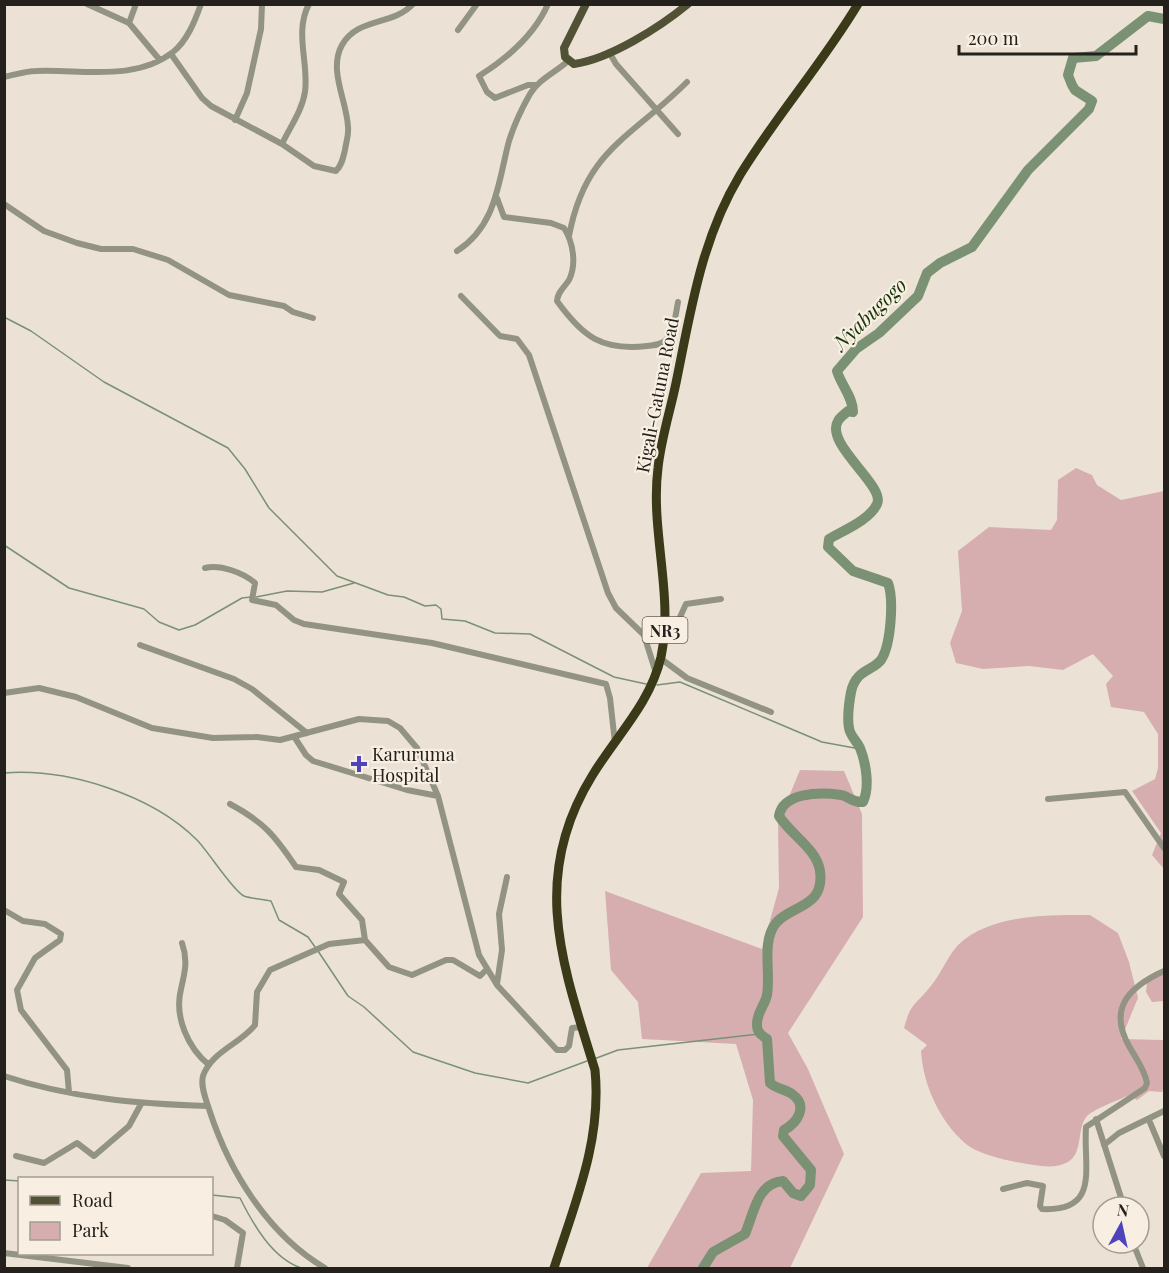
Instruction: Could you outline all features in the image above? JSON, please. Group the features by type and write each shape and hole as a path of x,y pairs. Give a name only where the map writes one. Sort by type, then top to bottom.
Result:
{"highway":[{"name":"Kigali-Gatuna Road","path":"554,1269 585,1178 596,1122 595,1070 559,942 556,880 570,824 586,787 647,697 660,658 664,634 665,590 658,536 656,482 663,435 700,267 713,227 740,175 858,4"}],"main road":[{"path":"586,4 564,48 565,57 574,64 609,52 656,28 688,4"}],"street":[{"path":"87,4 129,23 159,59"},
{"path":"129,23 136,4"},
{"path":"4,77 34,70 114,72 142,66 171,54 188,33 201,4"},
{"path":"235,120 247,93 261,29 262,4"},
{"path":"282,144 304,94 306,68 302,29 309,4"},
{"path":"171,54 202,98 235,120 282,144 314,166 328,171 338,169 343,158 348,128 339,82 338,55 341,47 356,29 393,18 413,4"},
{"path":"458,30 477,4"},
{"path":"536,85 528,85 495,98 487,92 479,76 515,47 537,24 548,4"},
{"path":"609,52 616,64 678,134"},
{"path":"457,251 480,228 497,198 510,138 536,85 568,61"},
{"path":"569,237 576,205 593,169 626,134 658,111 687,82"},
{"path":"497,198 504,217 555,224 564,228 569,237 573,261 569,279 558,295 557,301 584,331 604,345 639,348 656,346 665,341 671,333 678,302"},
{"path":"4,204 44,231 101,249 133,249 168,260 229,295 272,303 312,318"},
{"path":"461,296 500,336 517,339 529,355 608,593 616,608 644,635 649,644 656,674"},
{"path":"205,568 214,566 246,576 255,583 252,600 276,605 298,622 432,643 606,684 610,698 615,743"},
{"path":"664,634 675,628 686,604 721,599"},
{"path":"140,645 234,679 252,689 307,733"},
{"path":"660,658 687,678 771,712"},
{"path":"4,693 39,688 61,693 163,730 213,738 295,738 359,719 388,721 408,735 417,748 438,796 478,955 497,985 557,1050 565,1050 569,1046 572,1028 582,1027"},
{"path":"295,738 306,755 313,761 407,790 438,796"},
{"path":"1048,799 1125,792 1164,848"},
{"path":"231,804 257,818 269,829 296,867 319,870 344,882 339,894 362,920 365,940 380,959 400,972 412,975 446,960 453,960 480,976 487,969"},
{"path":"497,985 502,951 499,914 507,876"},
{"path":"4,910 23,921 45,924 61,934 60,939 35,958 17,990 21,1010 68,1070 69,1092"},
{"path":"325,1269 307,1258 274,1226 232,1168 220,1142 202,1083 209,1065 255,1025 257,992 270,970 329,944 365,940"},
{"path":"182,943 186,956 179,1003 184,1031 191,1047 209,1065"},
{"path":"1003,1189 1027,1183 1043,1186 1040,1206 1042,1209 1068,1207 1078,1202 1086,1181 1086,1126 1145,1088 1145,1075 1122,1033 1121,1015 1126,998 1134,987 1164,971"},
{"path":"4,1076 69,1092 141,1104 208,1106"},
{"path":"16,1156 44,1163 77,1143 94,1156 129,1126 141,1104"},
{"path":"1104,1145 1119,1133 1164,1111"},
{"path":"1096,1119 1120,1195"},
{"path":"1149,1120 1164,1156"},
{"path":"213,1216 225,1220 243,1233 237,1269"},
{"path":"20,1255 128,1269"}],"green space":[{"path":"1076,468 1092,475 1097,485 1121,500 1164,491 1164,869 1152,855 1161,833 1132,791 1155,779 1158,768 1158,734 1144,712 1111,707 1106,684 1113,676 1093,654 1063,670 1029,666 983,669 956,663 950,643 962,611 958,551 989,527 1051,530 1057,520 1058,480"},
{"path":"800,770 844,771 862,814 863,917 788,1033 808,1069 844,1154 790,1268 647,1268 701,1173 751,1171 753,1100 736,1044 642,1039 638,1002 611,970 605,891 762,949 779,888 778,823"},
{"path":"1090,915 1118,933 1129,962 1138,998 1121,1039 1163,1040 1164,1086 1162,1092 1149,1091 1137,1100 1129,1095 1090,1113 1084,1121 1073,1158 1058,1166 1032,1165 971,1148 948,1125 934,1102 922,1064 921,1051 927,1045 904,1028 909,1013 934,982 954,950 971,935 986,927 1020,918"},
{"path":"1164,974 1164,1001 1152,1002 1146,992 1147,982"}],"waterway":[{"name":"Nyabugogo","path":"703,1268 713,1252 745,1234 758,1200 767,1187 783,1181 793,1193 801,1196 810,1185 811,1170 783,1136 784,1130 797,1119 800,1104 792,1094 770,1083 767,1039 757,1027 758,1017 767,995 768,948 771,931 782,917 812,899 820,883 820,871 814,856 779,816 787,802 804,795 841,795 863,802 867,782 860,748 850,731 848,719 851,692 857,679 881,660 887,644 891,610 888,583 853,571 828,547 829,539 862,520 877,504 877,496 873,487 839,441 836,430 838,421 848,411 853,412 851,401 837,371 856,349 879,333 918,296 927,273 940,263 972,247 1028,170 1089,109 1092,101 1075,90 1068,75 1073,58 1096,56 1148,16 1164,19"},
{"path":"4,317 31,331 104,382 228,448 245,469 269,508 337,576 425,606 436,605 441,609 442,619 465,621 495,633 530,634 614,677 646,684"},
{"path":"4,545 69,588 144,609 159,622 179,630 195,625 242,598 251,597"},
{"path":"256,597 287,591 322,592 354,583"},
{"path":"657,685 680,682 822,742 860,749"},
{"path":"4,773 55,775 81,780 108,788 157,810 197,840 239,893 247,897 271,901 279,920 308,937 315,947"},
{"path":"318,951 348,996 364,1007 413,1052 475,1073 528,1083 587,1061"},
{"path":"594,1059 618,1050 759,1034"},
{"path":"4,1180 18,1181"},
{"path":"213,1195 240,1198 264,1239 281,1256 301,1268"}],"place":[{"name":"Karuruma Hospital","path":"359,764"}]}
